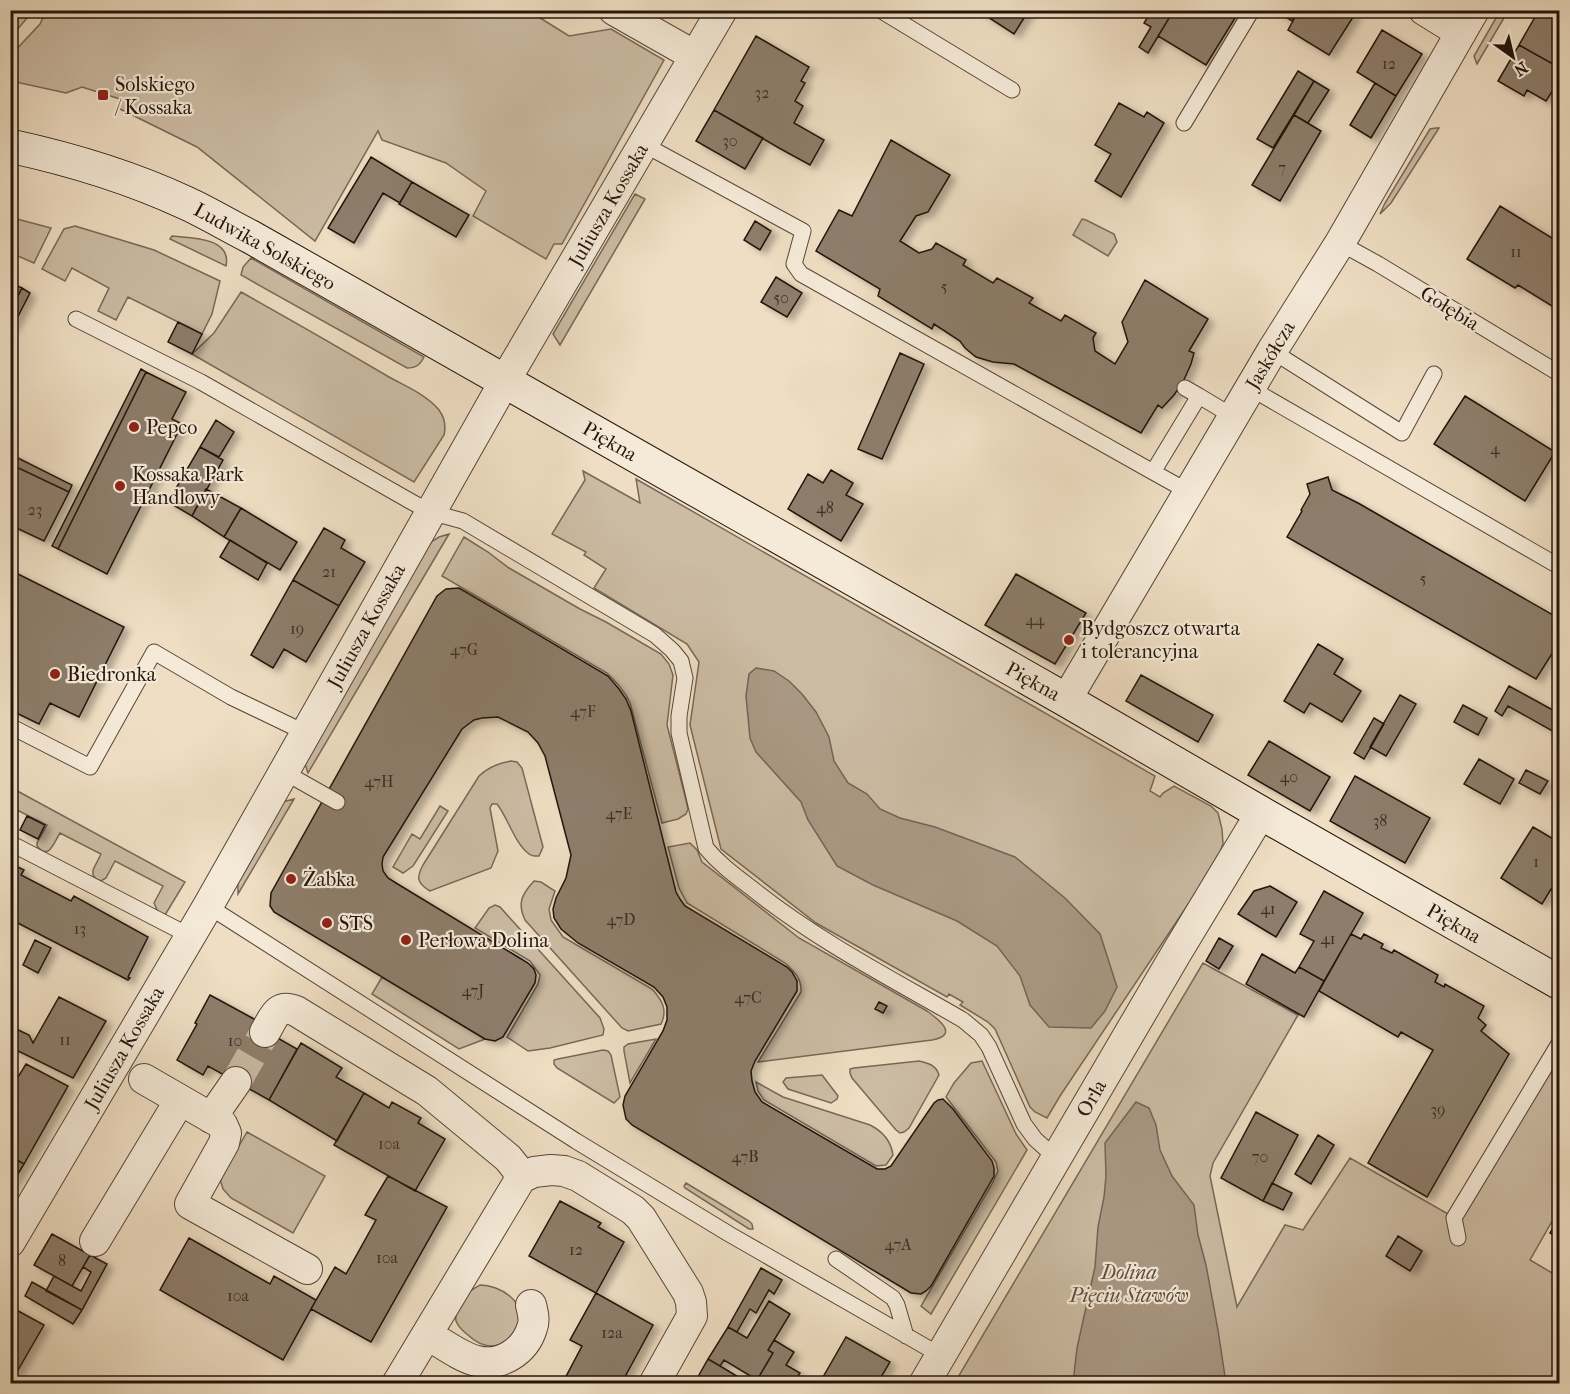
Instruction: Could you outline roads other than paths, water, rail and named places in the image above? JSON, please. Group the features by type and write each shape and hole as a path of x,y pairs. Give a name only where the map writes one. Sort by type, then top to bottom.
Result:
{"street":[{"path":"614,10 695,56"},
{"name":"Juliusza Kossaka","path":"10,1242 208,906 505,381 722,10"},
{"path":"1424,10 1468,22"},
{"name":"Jaskółcza","path":"1066,700 1272,351 1340,243 1468,22"},
{"name":"Ludwika Solskiego","path":"10,146 126,178 186,203 251,237 505,381"},
{"name":"Piękna","path":"505,381 1559,981"},
{"name":"Orla","path":"924,1383 1261,813"},
{"path":"266,1032 276,1012 289,1008 297,1011 427,1091 508,1158 521,1179"},
{"path":"144,1079 222,1124 226,1133 224,1143 190,1204 307,1269"},
{"path":"211,1118 236,1082"},
{"path":"95,1241 180,1100"},
{"path":"397,1383 521,1179 534,1172 552,1170 578,1176 633,1210 641,1218 688,1293 692,1316 654,1383"},
{"path":"428,1335 476,1361 500,1361 511,1356 521,1347 533,1328 531,1305"}],"lane":[{"path":"880,10 1012,90"},
{"path":"1184,123 1252,10"},
{"path":"643,144 803,231 794,264 801,274 1189,492"},
{"name":"Gołębia","path":"1340,243 1560,374"},
{"path":"76,319 201,382 430,512 463,521 655,635 681,661 685,678 679,716 679,733 706,848 717,861 804,928 963,1020 981,1035 989,1047 1024,1124 1035,1139 1056,1158"},
{"path":"1272,351 1402,433 1434,374"},
{"path":"1185,388 1234,417"},
{"path":"1250,388 1560,567"},
{"path":"1153,472 1199,396"},
{"path":"10,726 90,766 154,652 231,696 306,733"},
{"path":"284,772 337,802"},
{"path":"10,843 190,936"},
{"path":"208,906 576,1141 729,1234 940,1355"},
{"path":"1458,1238 1454,1218 1560,1042"},
{"path":"116,1062 144,1079"},
{"path":"836,1259 893,1298 906,1336"}],"tunnel":[{"path":"236,1082 265,1032"}],"place":[{"name":"Solskiego / Kossaka","path":"103,95"},
{"name":"Pepco","path":"134,427"},
{"name":"Kossaka Park Handlowy","path":"120,486"},
{"name":"Bydgoszcz otwarta i tolerancyjna","path":"1069,640"},
{"name":"Biedronka","path":"55,674"},
{"name":"Żabka","path":"291,879"},
{"name":"STS","path":"327,923"},
{"name":"Perłowa Dolina","path":"406,940"}],"park label":[{"name":"Dolina Pięciu Stawów","path":"1129,1284"}]}
